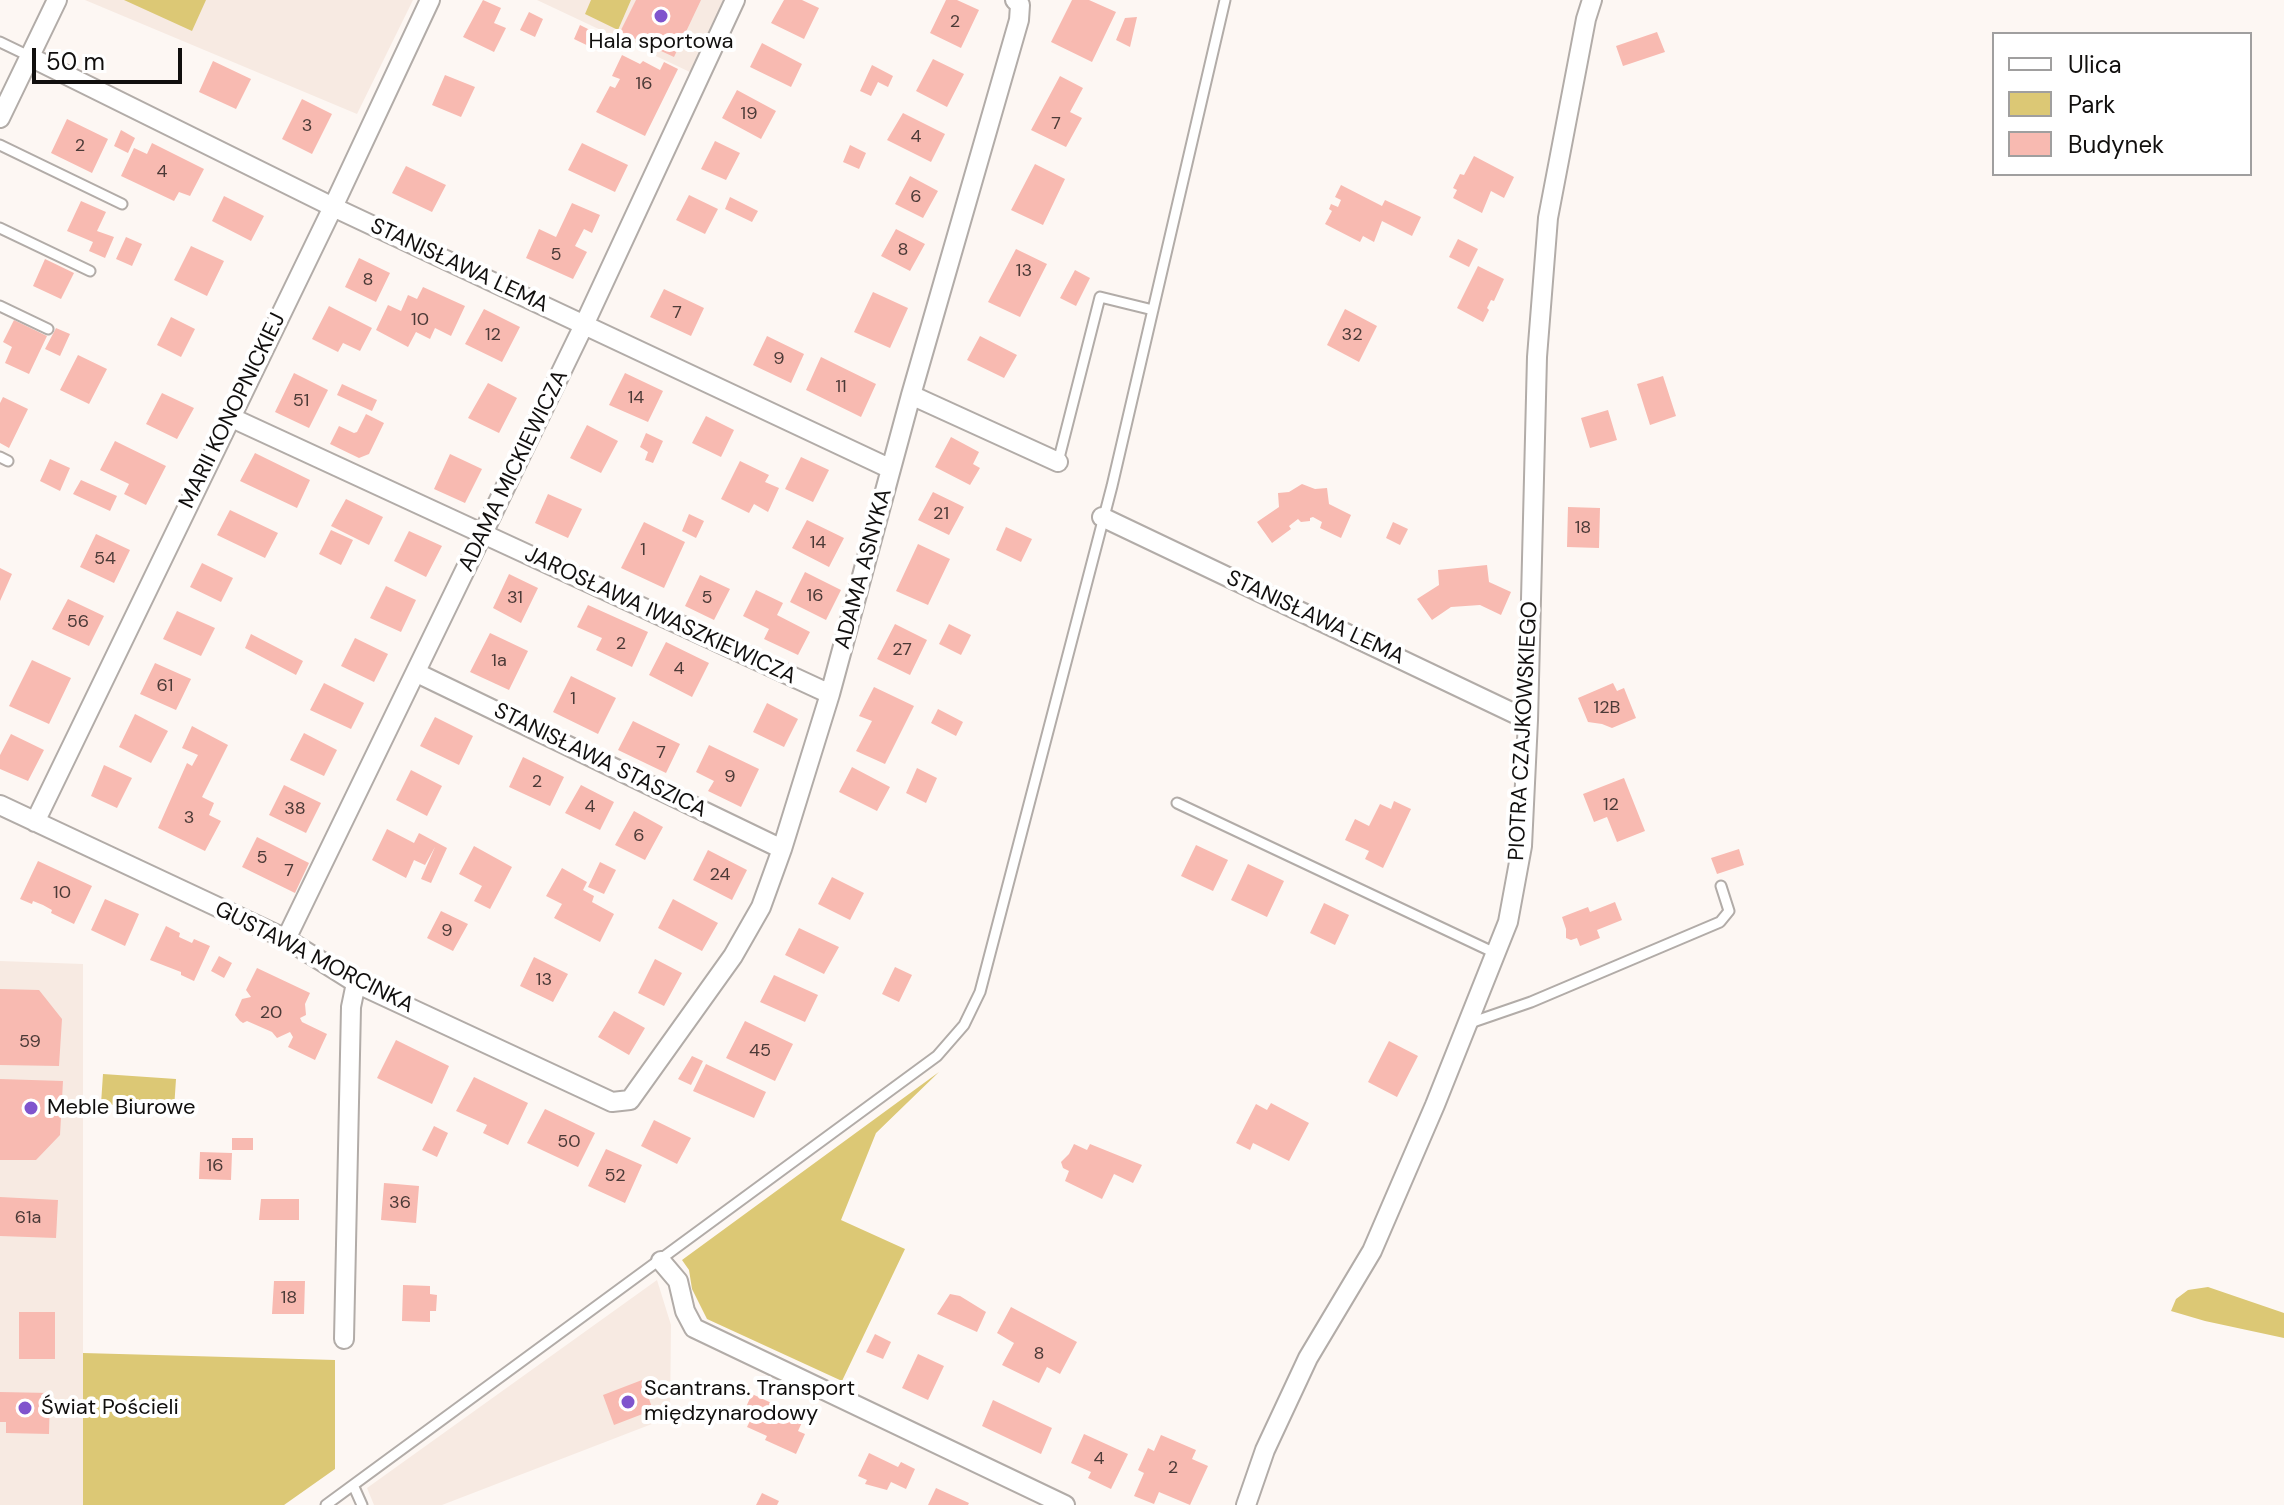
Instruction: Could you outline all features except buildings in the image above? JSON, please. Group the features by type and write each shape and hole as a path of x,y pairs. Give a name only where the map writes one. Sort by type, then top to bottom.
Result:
{"street":[{"path":"0,118 57,0"},
{"name":"MARII KONOPNICKIEJ","path":"35,822 430,0"},
{"name":"ADAMA MICKIEWICZA","path":"286,939 584,325 735,0"},
{"name":"PIOTRA CZAJKOWSKIEGO","path":"1246,1505 1265,1450 1308,1358 1372,1251 1508,922 1522,846 1537,357 1548,218 1592,0"},
{"name":"ADAMA ASNYKA","path":"630,1100 733,956 761,907 782,849 830,694 911,395 1019,20 1018,3"},
{"name":"STANISŁAWA LEMA","path":"30,57 333,207 891,469"},
{"path":"911,395 1058,462"},
{"name":"JAROSŁAWA IWASZKIEWICZA","path":"230,417 830,694"},
{"name":"STANISŁAWA LEMA","path":"1102,517 1528,720"},
{"name":"STANISŁAWA STASZICA","path":"417,673 782,849"},
{"name":"GUSTAWA MORCINKA","path":"0,805 286,939 356,983 612,1102 630,1100"},
{"path":"344,1339 351,1007 356,983"},
{"path":"661,1261 678,1281 685,1311 694,1328 1065,1505"}],"lane":[{"path":"326,1505 937,1056 964,1025 980,992 1102,517 1225,0"},
{"path":"0,42 30,57"},
{"path":"0,145 122,204"},
{"path":"0,228 90,271"},
{"path":"1058,462 1100,297 1153,310"},
{"path":"0,306 48,329"},
{"path":"1177,803 1495,953"},
{"path":"1467,1024 1531,1002 1720,922 1729,911 1721,886"},
{"path":"354,1487 362,1505"}],"shaded area":[{"path":"85,0 413,0 357,114"},
{"path":"537,0 723,0 692,73"},
{"path":"0,961 83,964 83,1505 0,1505"},
{"path":"657,1280 671,1325 670,1417 442,1505 374,1505 367,1488"}],"green space":[{"path":"124,0 206,0 192,31"},
{"path":"591,0 631,0 618,30 585,14"},
{"path":"939,1072 876,1133 841,1220 905,1249 842,1381 707,1319 692,1289 689,1270 682,1260"},
{"path":"103,1074 176,1079 174,1109 101,1104"},
{"path":"2208,1287 2284,1313 2284,1338 2171,1311 2176,1299 2188,1290"},
{"path":"83,1353 335,1360 335,1469 284,1505 83,1505"}],"place":[{"name":"Hala sportowa","path":"661,16"},
{"name":"Meble Biurowe","path":"31,1108"},
{"name":"Scantrans. Transport międzynarodowy","path":"628,1402"},
{"name":"Świat Pościeli","path":"25,1408"}]}
